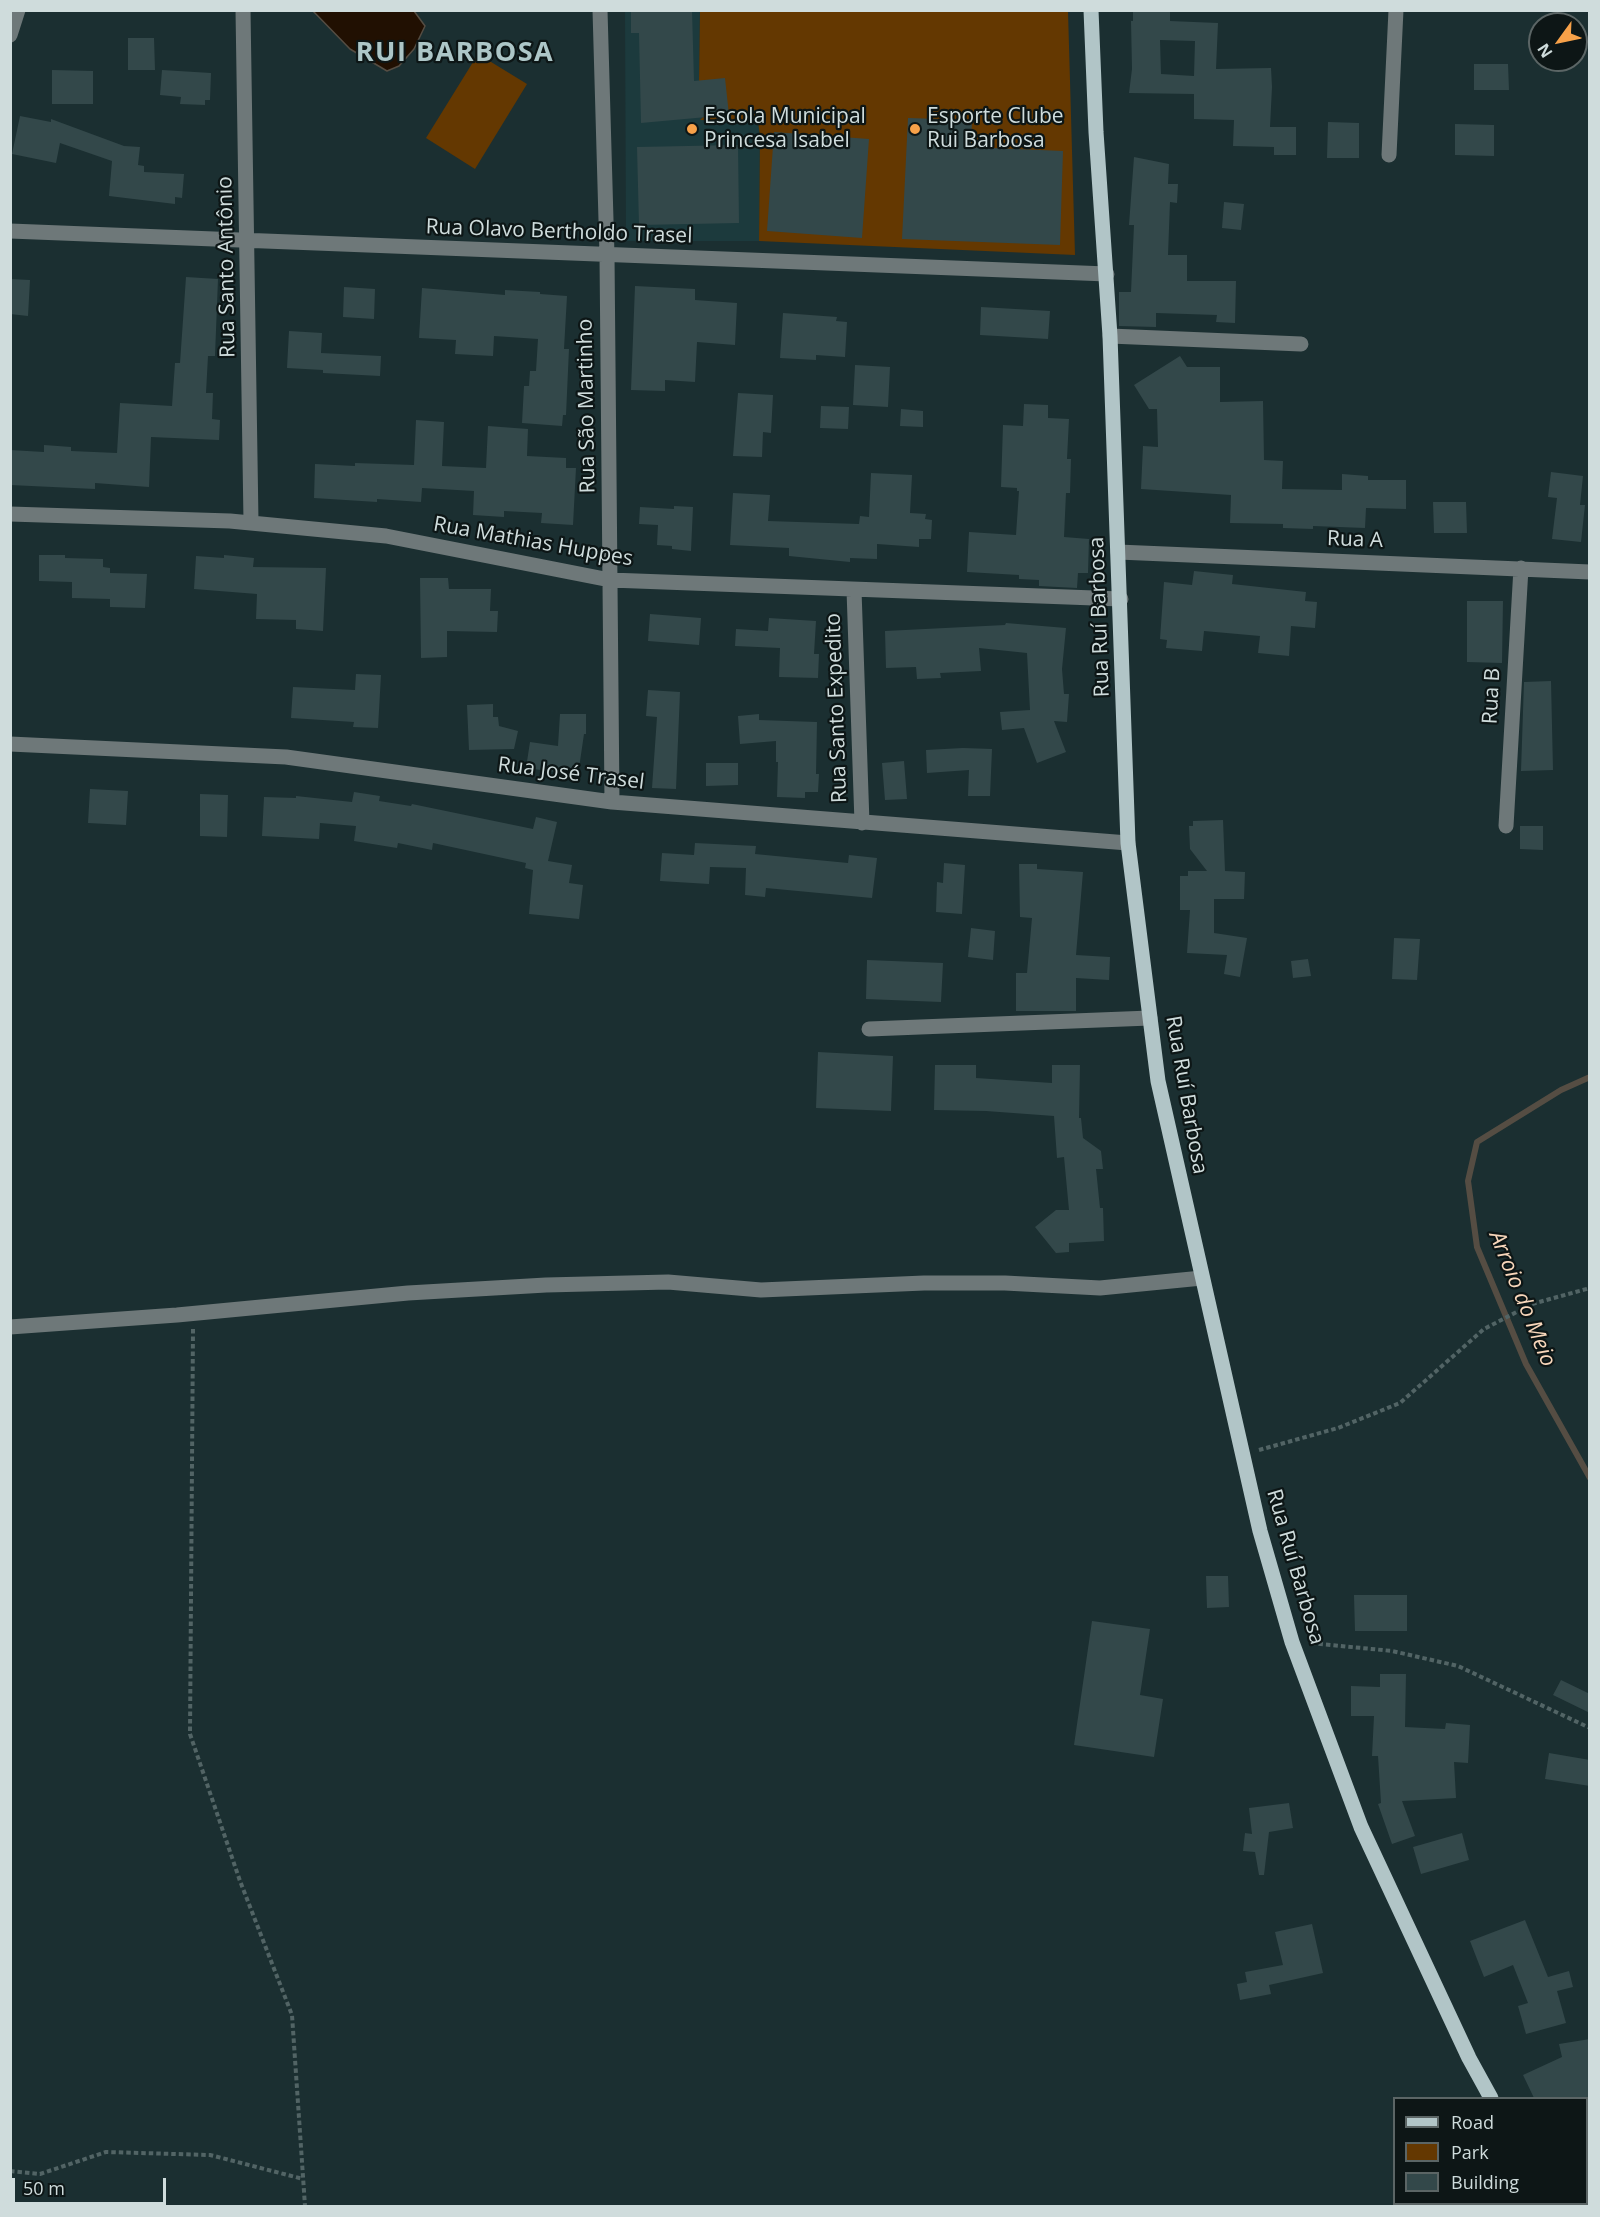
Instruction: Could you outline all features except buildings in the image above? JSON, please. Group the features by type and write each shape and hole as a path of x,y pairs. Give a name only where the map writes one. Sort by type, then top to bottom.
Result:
{"main road":[{"name":"Rua Ruí Barbosa","path":"1091,10 1096,132 1110,336 1128,843 1158,1081 1260,1531 1292,1641 1361,1827 1469,2058 1490,2097"}],"street":[{"path":"10,35 18,10"},
{"name":"Rua Santo Antônio","path":"243,10 251,522"},
{"name":"Rua São Martinho","path":"600,10 607,255 612,802"},
{"path":"1389,155 1396,10"},
{"name":"Rua Olavo Bertholdo Trasel","path":"10,231 1107,274"},
{"path":"1110,336 1301,344"},
{"name":"Rua Mathias Huppes","path":"10,514 251,522 386,536 610,580 854,591 1121,599"},
{"name":"Rua A","path":"1118,552 1521,568 1590,573"},
{"name":"Rua B","path":"1506,826 1521,568"},
{"name":"Rua Santo Expedito","path":"854,591 862,823"},
{"name":"Rua José Trasel","path":"10,744 286,757 612,802 1128,843"},
{"path":"869,1029 1150,1018"},
{"path":"10,1327 408,1293 546,1286 668,1282 761,1290 924,1283 1005,1283 1100,1288 1202,1278"}],"path":[{"path":"1243,1454 1338,1428 1400,1403 1484,1329 1533,1304 1590,1288"},
{"path":"193,1313 190,1734 240,1881 292,2015 305,2206"},
{"path":"1292,1641 1392,1651 1458,1666 1590,1728"},
{"path":"10,2171 40,2174 106,2152 210,2155 303,2179"}],"shaded area":[{"path":"313,11 414,11 425,26 414,49 399,66 387,71 350,49"},
{"name":"Escola Municipal Princesa Isabel","path":"625,11 700,11 699,81 758,121 760,136 759,241 626,241"}],"green space":[{"name":"Esporte Clube Rui Barbosa","path":"700,11 1068,11 1075,255 759,241 760,136 758,122 700,120 703,117 699,81"},
{"path":"478,54 527,84 475,169 426,138"}],"waterway":[{"name":"Arroio do Meio","path":"1590,1077 1561,1090 1477,1142 1468,1181 1477,1247 1526,1364 1590,1478"}],"place":[{"name":"Escola Municipal Princesa Isabel","path":"692,129"},
{"name":"Esporte Clube Rui Barbosa","path":"915,129"}],"district":[{"name":"RUI BARBOSA","path":"455,53"}]}
